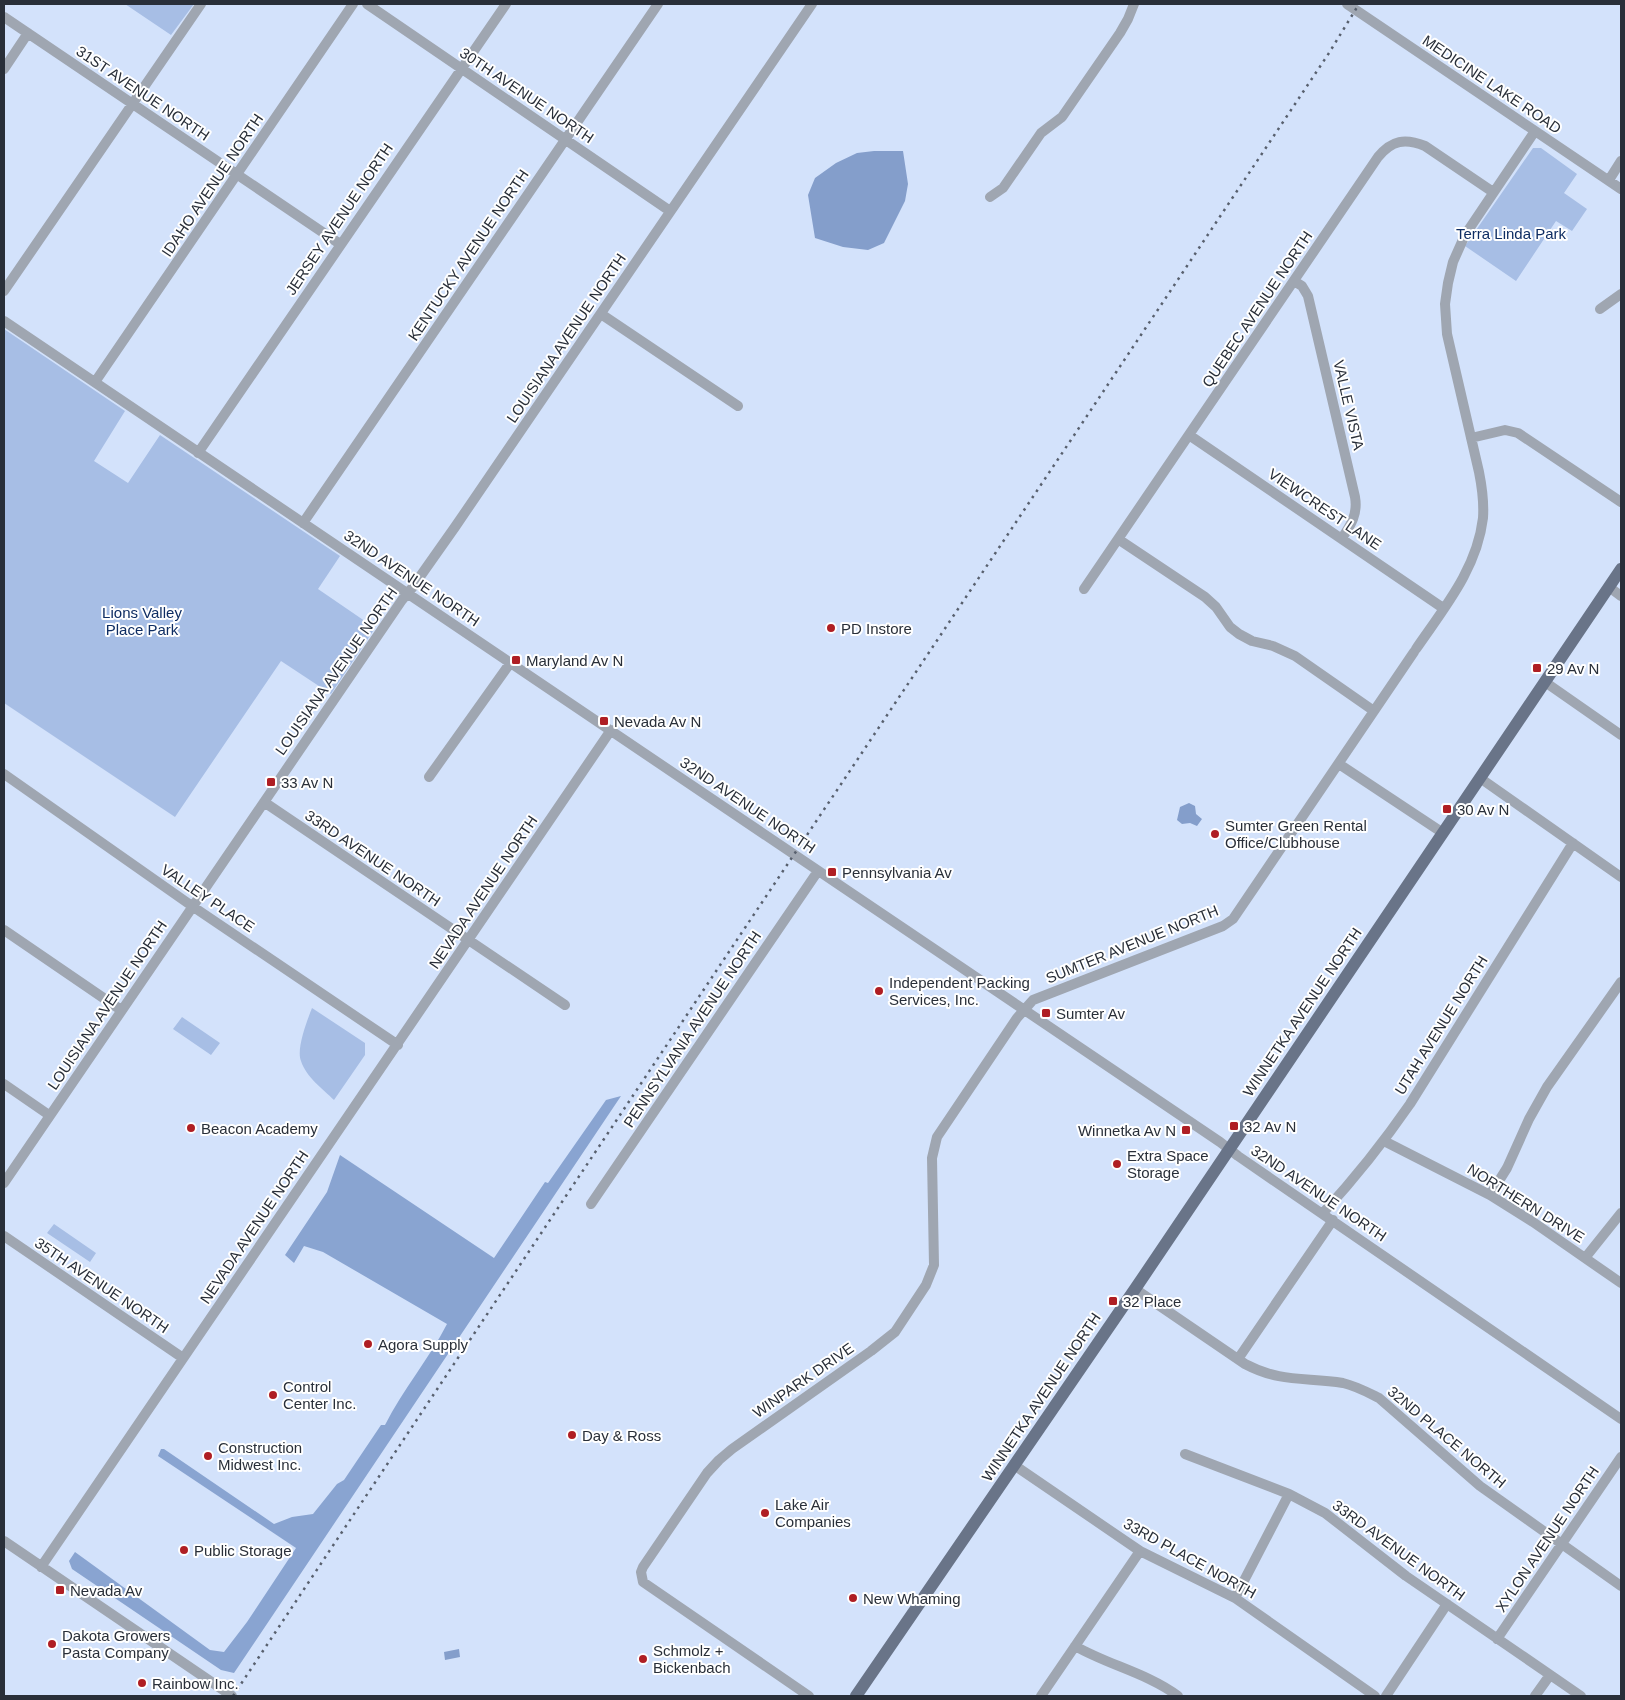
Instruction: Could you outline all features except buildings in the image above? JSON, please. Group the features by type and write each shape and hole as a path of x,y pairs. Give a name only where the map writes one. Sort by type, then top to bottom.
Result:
{"main road":[{"name":"WINNETKA AVENUE NORTH","path":"856,1696 1135,1288 1621,569"}],"street":[{"path":"4,291 201,4"},
{"name":"IDAHO AVENUE NORTH","path":"94,382 353,4"},
{"name":"30TH AVENUE NORTH","path":"367,4 670,211"},
{"name":"JERSEY AVENUE NORTH","path":"198,453 506,4"},
{"name":"KENTUCKY AVENUE NORTH","path":"303,523 658,4"},
{"name":"LOUISIANA AVENUE NORTH","path":"4,1183 192,906 407,593 455,527 812,4"},
{"path":"990,197 1003,188 1041,133 1062,117 1112,45 1128,19 1134,4"},
{"name":"MEDICINE LAKE ROAD","path":"1347,4 1621,189"},
{"name":"31ST AVENUE NORTH","path":"4,17 340,244"},
{"path":"4,69 28,34"},
{"name":"SUMTER AVENUE NORTH","path":"1024,1010 1033,1000 1223,926 1233,918 1415,651 1471,564 1483,518 1483,495 1446,334 1445,304 1448,283 1465,235 1535,130"},
{"name":"QUEBEC AVENUE NORTH","path":"1084,589 1378,157 1386,148 1395,143 1405,141 1425,146 1493,192"},
{"path":"1609,180 1621,161"},
{"name":"VALLE VISTA","path":"1294,281 1302,286 1308,296 1357,506 1355,516 1342,538"},
{"path":"1600,309 1621,294"},
{"path":"601,314 738,406"},
{"name":"32ND AVENUE NORTH","path":"4,321 1229,1149 1621,1419"},
{"path":"1471,438 1505,430 1518,433 1621,502"},
{"name":"VIEWCREST LANE","path":"1189,435 1443,608"},
{"path":"1118,539 1205,597 1216,607 1230,627 1239,634 1294,656 1374,710"},
{"path":"1609,587 1621,596"},
{"path":"429,777 511,662"},
{"path":"1545,682 1621,735"},
{"name":"NEVADA AVENUE NORTH","path":"41,1567 611,730"},
{"path":"1339,764 1443,833"},
{"name":"VALLEY PLACE","path":"4,774 192,906 398,1045"},
{"path":"1480,778 1621,876"},
{"name":"33RD AVENUE NORTH","path":"264,802 565,1005"},
{"name":"UTAH AVENUE NORTH","path":"1323,1213 1360,1172 1384,1141 1415,1095 1573,843"},
{"name":"PENNSYLVANIA AVENUE NORTH","path":"591,1204 818,871"},
{"path":"4,930 121,1010"},
{"path":"1490,1194 1507,1168 1547,1087 1621,982"},
{"name":"WINPARK DRIVE","path":"809,1696 648,1586 644,1582 641,1572 707,1473 719,1460 761,1427 871,1351 895,1332 926,1286 934,1265 932,1158 937,1137 1016,1018 1024,1010"},
{"path":"4,1084 49,1115"},
{"name":"NORTHERN DRIVE","path":"1384,1141 1490,1194 1621,1283"},
{"path":"1585,1258 1621,1213"},
{"path":"1238,1359 1333,1220"},
{"name":"35TH AVENUE NORTH","path":"4,1236 183,1358"},
{"name":"32ND PLACE NORTH","path":"1135,1288 1257,1371 1275,1377 1344,1384 1362,1389 1379,1398 1480,1486 1621,1586"},
{"name":"33RD AVENUE NORTH","path":"1185,1454 1289,1494 1325,1513 1406,1576 1581,1696"},
{"name":"XYLON AVENUE NORTH","path":"1497,1639 1621,1457"},
{"name":"33RD PLACE NORTH","path":"1014,1465 1140,1550 1235,1598 1375,1696"},
{"path":"1235,1598 1289,1494"},
{"path":"4,1541 232,1696"},
{"path":"1041,1696 1140,1550"},
{"path":"1386,1696 1447,1604"},
{"path":"1075,1646 1108,1663 1155,1682 1178,1696"},
{"path":"1535,1696 1550,1675"}],"green space":[{"path":"125,4 194,4 171,35"},
{"name":"Terra Linda Park","path":"1533,148 1541,148 1577,174 1564,193 1587,209 1572,231 1556,221 1516,281 1465,246"},
{"name":"Lions Valley Place Park","path":"4,329 125,411 94,461 128,483 160,435 340,556 318,589 375,628 331,694 281,661 175,817 4,703"},
{"path":"312,1008 365,1043 365,1055 334,1100 311,1077 301,1061 301,1042"},
{"path":"182,1017 220,1043 211,1055 173,1029"},
{"path":"54,1224 96,1253 90,1262 47,1233"}],"shaded area":[{"path":"903,151 908,184 905,201 884,243 868,250 843,247 815,238 808,195 815,178 836,163 857,153"},
{"path":"1189,803 1195,806 1196,814 1202,819 1197,826 1190,823 1182,824 1177,820 1180,807"},
{"path":"621,1096 234,1673 221,1670 72,1569 69,1561 75,1552 210,1650 224,1652 247,1622 296,1548 158,1456 161,1449 164,1449 274,1524 292,1517 313,1514 337,1484 344,1480 381,1425 385,1425 447,1324 323,1252 304,1246 294,1263 285,1255 327,1192 340,1155 494,1258 545,1182 548,1183 606,1100"},
{"path":"459,1649 460,1657 445,1660 444,1652"}],"railway":[{"path":"233,1696 1329,53 1359,4"}],"place":[{"name":"PD Instore","path":"831,628"},
{"name":"Maryland Av N","path":"516,660"},
{"name":"29 Av N","path":"1537,668"},
{"name":"Nevada Av N","path":"604,721"},
{"name":"33 Av N","path":"271,782"},
{"name":"30 Av N","path":"1447,809"},
{"name":"Sumter Green Rental Office/Clubhouse","path":"1215,834"},
{"name":"Pennsylvania Av","path":"832,872"},
{"name":"Independent Packing Services, Inc.","path":"879,991"},
{"name":"Sumter Av","path":"1046,1013"},
{"name":"32 Av N","path":"1234,1126"},
{"name":"Beacon Academy","path":"191,1128"},
{"name":"Winnetka Av N","path":"1186,1130"},
{"name":"Extra Space Storage","path":"1117,1164"},
{"name":"32 Place","path":"1113,1301"},
{"name":"Agora Supply","path":"368,1344"},
{"name":"Control Center Inc.","path":"273,1395"},
{"name":"Day & Ross","path":"572,1435"},
{"name":"Construction Midwest Inc.","path":"208,1456"},
{"name":"Lake Air Companies","path":"765,1513"},
{"name":"Public Storage","path":"184,1550"},
{"name":"Nevada Av","path":"60,1590"},
{"name":"New Whaming","path":"853,1598"},
{"name":"Dakota Growers Pasta Company","path":"52,1644"},
{"name":"Schmolz + Bickenbach","path":"643,1659"},
{"name":"Rainbow Inc.","path":"142,1683"}]}
